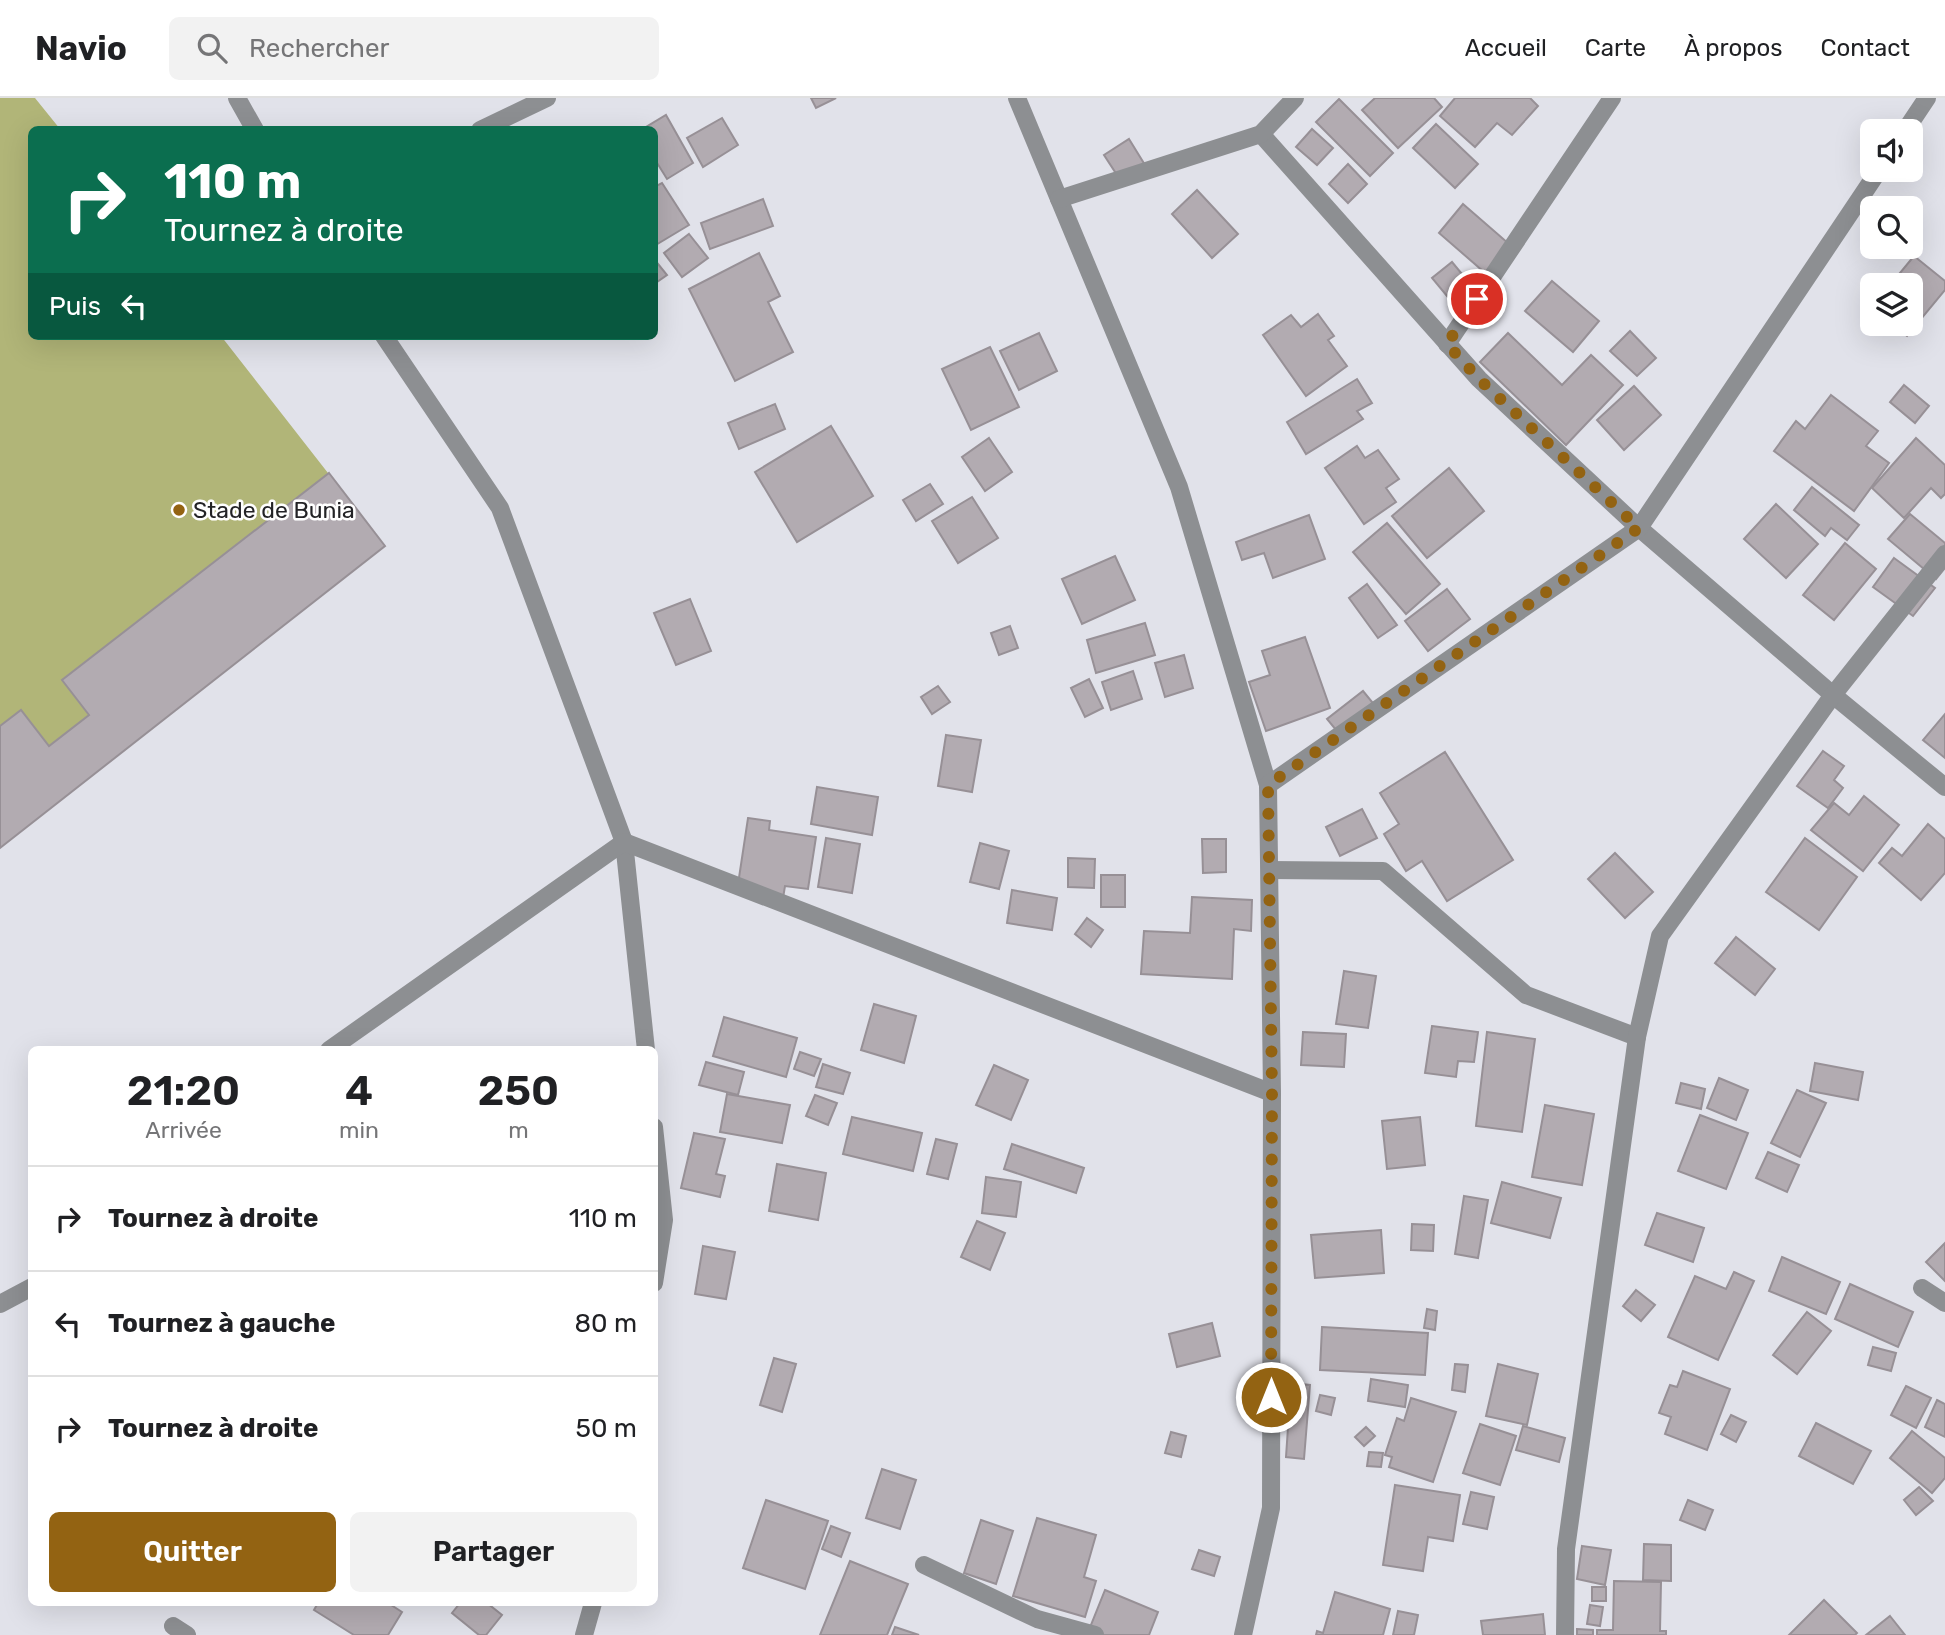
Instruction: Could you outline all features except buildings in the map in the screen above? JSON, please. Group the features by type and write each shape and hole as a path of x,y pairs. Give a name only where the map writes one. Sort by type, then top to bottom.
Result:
{"street":[{"path":"237,98 253,126"},
{"path":"488,126 547,98"},
{"path":"1017,98 1179,487 1268,785 1272,1093 1271,1508 1243,1635"},
{"path":"1059,199 1261,134 1295,98"},
{"path":"1447,344 1612,98"},
{"path":"1913,119 1927,98"},
{"path":"1261,134 1479,379 1639,528 1833,695 1945,787"},
{"path":"1268,785 1639,528 1871,182"},
{"path":"387,340 500,508 624,842 646,1046"},
{"path":"1565,1635 1566,1549 1637,1037 1660,936 1833,695 1945,554"},
{"path":"335,1046 624,842"},
{"path":"624,842 1272,1093"},
{"path":"1270,870 1383,871 1526,995 1637,1037"},
{"path":"658,1164 664,1220 658,1258"},
{"path":"1922,1288 1945,1303"},
{"path":"0,1304 28,1289"},
{"path":"924,1565 1037,1619 1095,1635"},
{"path":"584,1635 592,1606"}],"green space":[{"name":"Stade de Bunia","path":"0,98 35,98 58,126 28,126 28,340 224,340 385,546 0,848"}],"place":[{"name":"Stade de Bunia","path":"179,510"}],"route":[{"path":"1271,1397 1272,1093 1268,785 1639,528 1479,379 1447,344 1477,299"}]}
